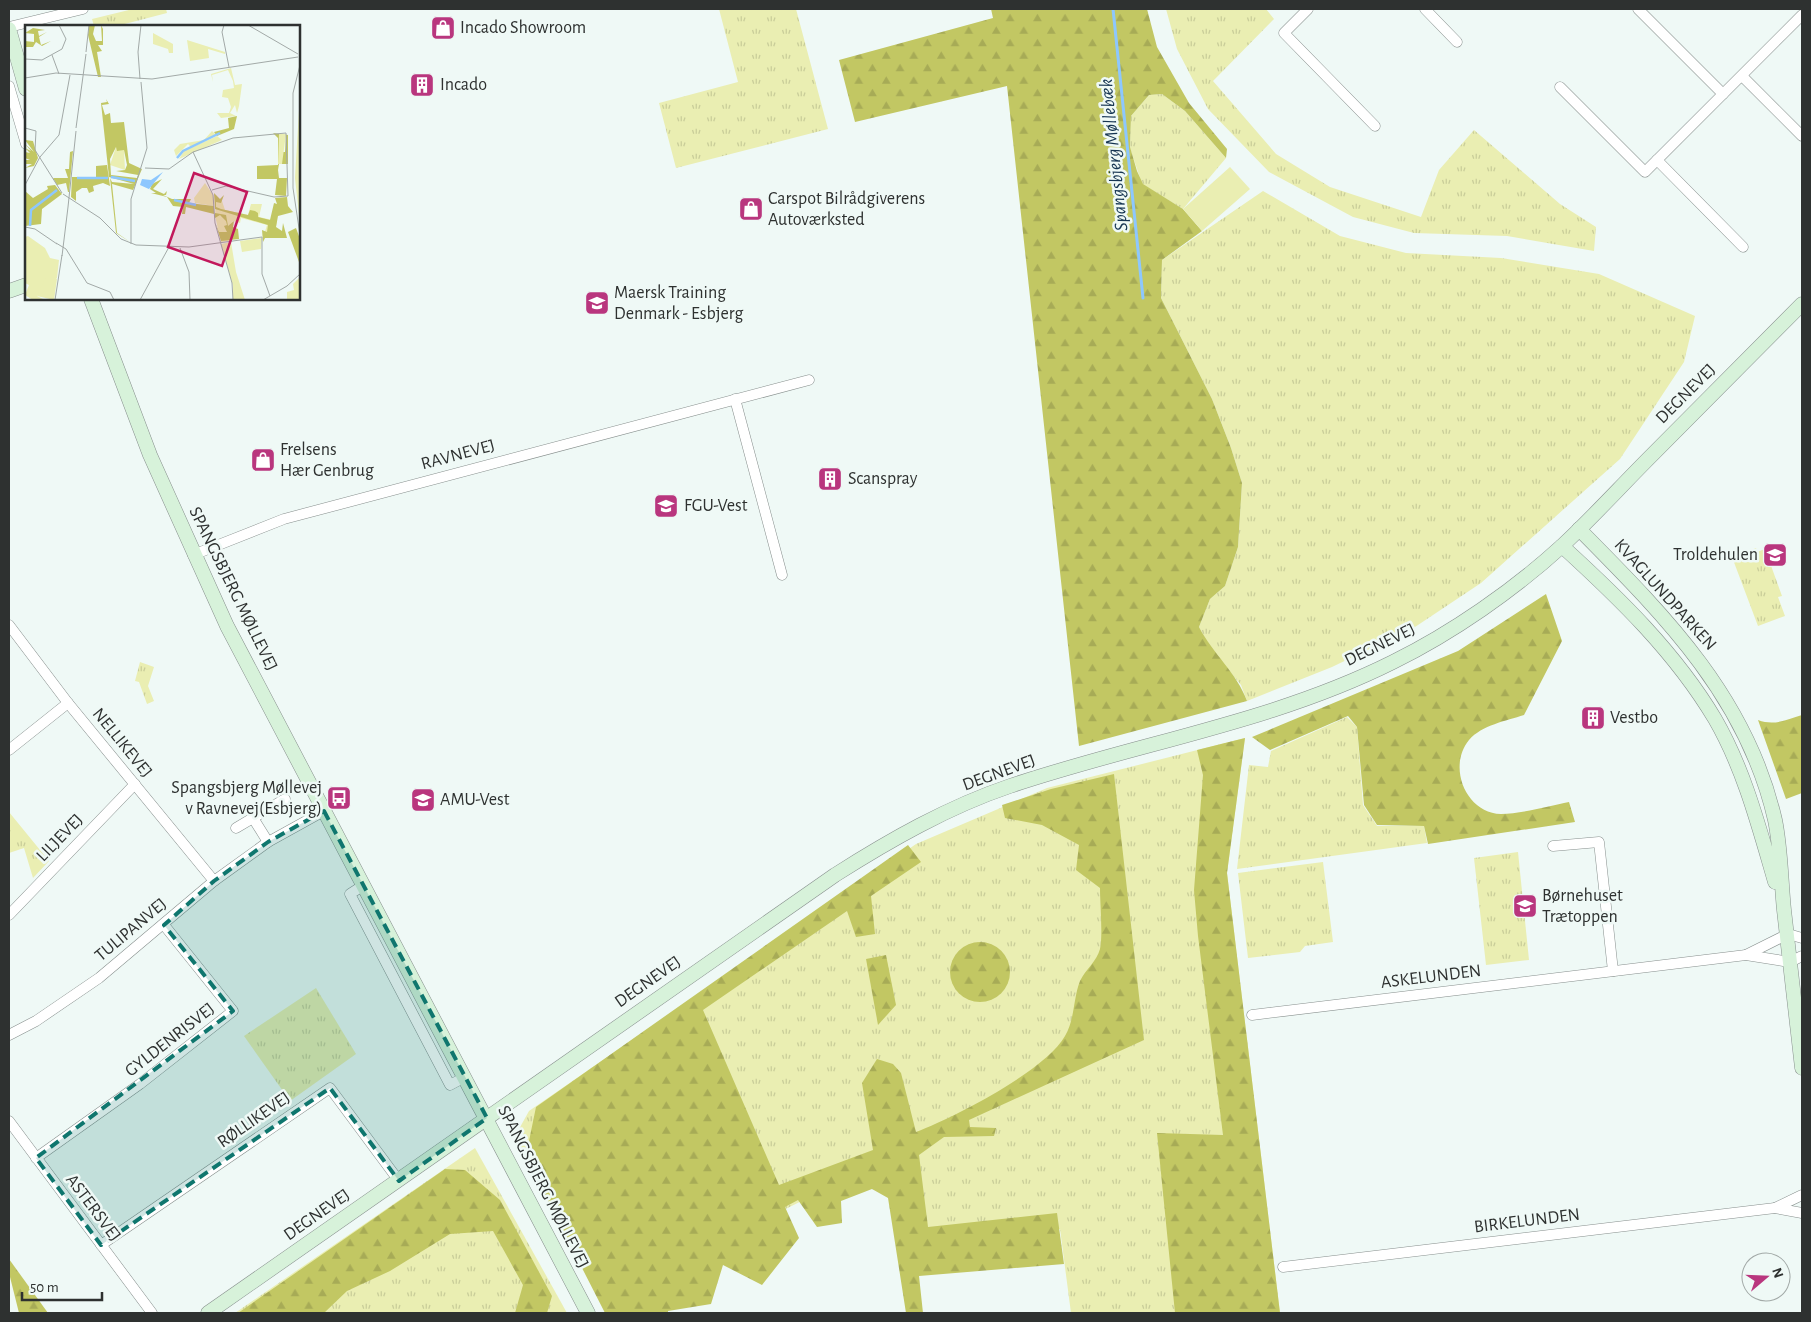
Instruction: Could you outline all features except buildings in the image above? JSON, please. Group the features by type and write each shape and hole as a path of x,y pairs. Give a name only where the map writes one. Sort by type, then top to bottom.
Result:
{"street":[{"path":"25,87 12,58 9,28 83,9"},
{"path":"1308,9 1284,33 1375,126"},
{"path":"1425,9 1457,42"},
{"path":"1638,9 1723,94"},
{"path":"1560,87 1645,172 1802,14 1798,9"},
{"path":"1742,76 1802,136"},
{"path":"9,86 25,141"},
{"path":"1657,160 1743,247"},
{"path":"9,291 25,285"},
{"name":"SPANGSBJERG MØLLEVEJ","path":"91,300 150,455 193,555 227,626 588,1313"},
{"name":"DEGNEVEJ","path":"208,1313 836,875 884,844 942,814 1008,787 1248,720 1313,697 1384,666 1440,636 1494,600 1562,546 1802,304"},
{"name":"RAVNEVEJ","path":"193,555 284,519 808,380"},
{"path":"735,399 782,575"},
{"name":"KVAGLUNDPARKEN","path":"1579,529 1668,620 1701,661 1725,697 1752,751 1775,821 1785,917 1796,959 1802,1068"},
{"name":"KVAGLUNDPARKEN","path":"1562,546 1670,654 1715,720 1737,764 1752,806 1785,917"},
{"name":"NELLIKEVEJ","path":"9,625 68,703 214,880"},
{"path":"9,750 68,703"},
{"name":"LILJEVEJ","path":"9,915 135,784"},
{"path":"236,828 285,799"},
{"name":"TULIPANVEJ","path":"9,1035 36,1021 99,978 164,925 214,880 268,842 324,811"},
{"path":"253,818 268,842"},
{"path":"1553,846 1599,842 1613,971"},
{"name":"GYLDENRISVEJ","path":"36,1158 140,1084 233,1012 164,925"},
{"path":"1788,934 1802,938"},
{"name":"ASKELUNDEN","path":"1746,955 1788,934"},
{"name":"ASKELUNDEN","path":"1252,1015 1746,955 1796,959"},
{"name":"RØLLIKEVEJ","path":"101,1245 330,1088 399,1181"},
{"name":"ASTERSVEJ","path":"9,1121 152,1313"},
{"name":"BIRKELUNDEN","path":"1775,1208 1802,1195"},
{"name":"BIRKELUNDEN","path":"1283,1267 1775,1208 1802,1213"}],"highlighted area":[{"path":"324,811 487,1118 399,1181 330,1088 101,1245 36,1158 233,1011 164,925 214,881 268,842"}],"green space":[{"path":"133,9 166,9 167,13 121,25 94,25 92,19"},
{"path":"719,9 796,9 828,129 676,168 659,103 738,82"},
{"path":"991,9 1147,9 1157,47 1189,103 1227,149 1226,158 1185,111 1162,94 1149,95 1131,116 1130,147 1143,184 1183,209 1202,231 1162,260 1161,298 1212,399 1242,483 1238,547 1225,586 1210,599 1199,627 1237,681 1247,701 1079,746 1007,86 855,122 839,60 993,18"},
{"path":"1166,9 1266,9 1274,19 1213,81 1276,154 1330,187 1421,217 1439,170 1474,130 1560,204 1596,227 1594,251 1507,236 1414,233 1353,217 1269,172 1208,109 1177,49"},
{"path":"1162,94 1185,111 1226,158 1183,209 1142,184 1130,148 1131,116 1149,95"},
{"path":"1230,167 1250,189 1202,231 1183,209"},
{"path":"1263,191 1340,236 1406,253 1501,258 1599,274 1695,316 1684,362 1620,459 1481,583 1415,627 1332,667 1247,701 1241,685 1210,648 1199,627 1210,599 1225,586 1238,547 1242,483 1212,399 1161,298 1162,260"},
{"path":"1756,548 1757,552 1765,549 1782,596 1778,597 1785,616 1758,626 1732,557"},
{"path":"1546,594 1562,641 1524,715 1495,724 1474,735 1463,751 1460,775 1470,797 1478,806 1489,812 1501,814 1517,813 1569,802 1575,822 1428,844 1424,826 1377,825 1364,805 1357,727 1348,716 1270,750 1252,737 1458,651"},
{"path":"140,662 154,667 148,686 154,701 147,704 139,682 135,681"},
{"path":"1802,715 1802,793 1786,799 1758,720 1775,722"},
{"path":"1347,717 1357,727 1363,805 1377,826 1424,826 1427,843 1237,869 1249,765 1268,767 1271,751"},
{"path":"1245,738 1227,873 1280,1313 1071,1313 1060,1229 916,1247 904,1150 603,1300 522,1155 519,1129 529,1111 916,844 1047,788"},
{"path":"1245,738 1227,873 1280,1313 1175,1313 1157,1133 1223,1135 1194,890 1203,775 1197,750"},
{"path":"1114,774 1144,1040 969,1120 970,1127 996,1128 994,1136 944,1137 919,1155 928,1227 1057,1213 1064,1264 919,1276 923,1313 906,1313 888,1198 872,1189 841,1201 842,1223 817,1227 798,1200 785,1207 799,1238 762,1285 723,1265 711,1304 668,1311 668,1313 605,1313 534,1174 529,1141 536,1107 908,845 921,862 871,896 875,934 856,937 847,911 703,1010 779,1185 873,1150 862,1083 877,1059 893,1064 901,1073 916,1132 953,1116 998,1092 1039,1064 1065,1036 1071,1023 1080,981 1100,949 1101,936 1100,888 1076,870 1079,845 1042,825 1005,818 1002,805 1051,789"},
{"path":"9,812 49,861 33,878 24,848 9,853"},
{"path":"1518,852 1529,960 1486,965 1474,858"},
{"path":"1323,862 1333,942 1305,946 1300,952 1248,958 1238,873"},
{"path":"980,942 997,947 1005,955 1010,972 1005,989 997,997 980,1002 963,997 955,989 950,972 955,955 963,947"},
{"path":"886,955 896,1005 878,1025 866,959"},
{"path":"316,988 356,1054 290,1101 244,1036"},
{"path":"475,1148 567,1313 235,1313"},
{"path":"445,1169 465,1170 500,1200 552,1296 547,1313 515,1313 523,1285 493,1231 450,1234 390,1271 347,1291 324,1313 238,1313"},
{"path":"9,1259 48,1313 19,1313 9,1273"}],"waterway":[{"name":"Spangsbjerg Møllebæk","path":"1113,9 1143,298"}],"place":[{"name":"Incado Showroom","path":"443,28"},
{"name":"Incado","path":"422,85"},
{"name":"Carspot Bilrådgiverens Autoværksted","path":"751,209"},
{"name":"Maersk Training Denmark - Esbjerg","path":"597,303"},
{"name":"Frelsens Hær Genbrug","path":"263,460"},
{"name":"Scanspray","path":"830,479"},
{"name":"FGU-Vest","path":"666,506"},
{"name":"Troldehulen","path":"1775,555"},
{"name":"Vestbo","path":"1593,718"},
{"name":"Spangsbjerg Møllevej v Ravnevej(Esbjerg)","path":"339,798"},
{"name":"AMU-Vest","path":"423,800"},
{"name":"Børnehuset Trætoppen","path":"1525,906"}]}
